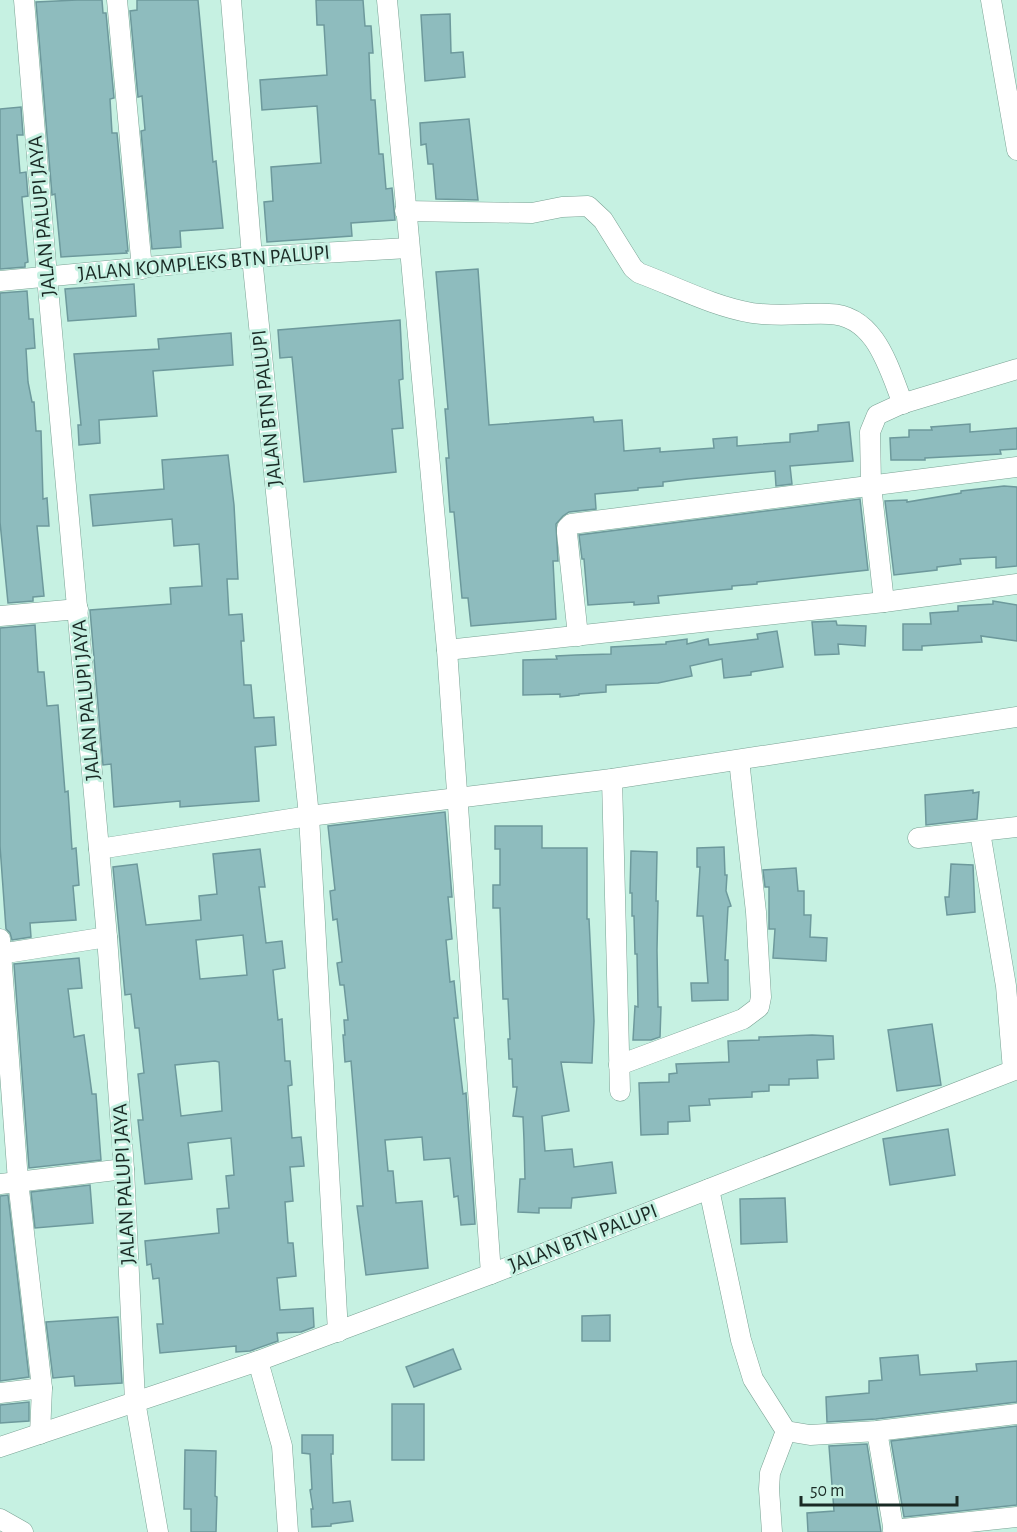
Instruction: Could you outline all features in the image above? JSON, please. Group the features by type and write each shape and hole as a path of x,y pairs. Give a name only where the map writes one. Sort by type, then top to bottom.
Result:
{"street":[{"name":"JALAN PALUPI JAYA","path":"24,0 47,277 108,937 124,1169 135,1401 158,1532"},
{"path":"117,0 142,269"},
{"name":"JALAN BTN PALUPI","path":"231,0 252,256 309,816 338,1332"},
{"name":"JALAN BTN PALUPI","path":"387,0 408,248 447,650 491,1274 1015,1070"},
{"path":"991,0 1017,150"},
{"path":"405,211 532,213 562,207 588,206 603,220 633,268 639,273 728,308 776,316 831,314 856,322 871,335 884,354 903,404"},
{"name":"JALAN KOMPLEKS BTN PALUPI","path":"0,281 142,269 252,256 408,248"},
{"path":"884,602 871,485 870,432 877,415 903,404 1017,369"},
{"path":"578,636 567,533 569,525 1017,467"},
{"path":"447,650 884,602 1017,584"},
{"path":"0,615 78,609"},
{"path":"99,849 309,816 612,779 1017,717"},
{"path":"619,1065 743,1019 759,1007 761,997 756,912 739,760"},
{"path":"612,779 620,1091"},
{"path":"918,838 1017,827"},
{"path":"980,832 1012,984 1015,1070"},
{"path":"40,1434 42,1388 9,1182 0,949 108,937"},
{"path":"9,1182 124,1169"},
{"path":"709,1189 741,1341 753,1379 786,1431 810,1435 877,1431 1017,1414"},
{"path":"0,1447 258,1362 491,1274"},
{"path":"258,1362 282,1446 288,1532"},
{"path":"0,1393 42,1388"},
{"path":"772,1532 770,1473 786,1431"},
{"path":"877,1431 894,1531 1017,1517"},
{"path":"0,1519 23,1532"}],"building":[{"path":"102,0 103,13 106,13 114,98 110,99 112,133 117,133 127,253 61,257 55,194 52,195 36,2"},
{"path":"137,0 198,0 213,162 216,161 223,228 180,231 181,247 152,249 141,131 145,130 142,96 138,97 130,11 137,10"},
{"path":"316,0 363,0 365,26 371,26 373,53 369,53 371,100 375,100 379,154 383,154 386,189 392,188 395,220 351,223 352,236 267,242 264,202 273,201 271,167 321,163 317,106 262,110 260,80 327,75 324,25 317,25"},
{"path":"450,14 451,53 463,52 465,77 425,81 421,15"},
{"path":"21,107 23,135 17,135 20,173 26,172 28,196 22,199 28,262 25,263 25,267 0,269 0,109"},
{"path":"469,119 478,200 436,199 433,164 428,164 426,144 421,145 420,123"},
{"path":"478,269 489,425 593,417 594,422 622,420 624,451 660,448 660,452 714,448 713,439 737,437 737,446 790,442 790,434 818,431 818,425 849,422 853,461 790,466 792,484 776,486 775,471 663,482 663,486 595,494 596,509 569,512 556,524 558,561 553,561 556,619 471,626 468,598 462,598 454,512 450,512 445,409 448,409 436,272"},
{"path":"134,284 136,316 68,321 65,289"},
{"path":"27,291 29,319 33,319 35,348 26,349 28,382 32,402 34,402 36,431 41,431 43,499 47,498 49,526 37,526 44,596 33,597 33,601 8,603 0,522 0,293"},
{"path":"400,320 403,379 399,380 403,428 392,429 396,472 304,482 292,357 280,358 278,330"},
{"path":"231,333 233,365 153,371 157,416 99,420 100,443 79,445 78,425 81,425 74,354 159,349 158,339"},
{"path":"970,424 970,432 1017,428 1017,449 1000,450 1001,454 925,458 925,460 891,460 890,438 909,437 909,430 932,430 931,427"},
{"path":"228,455 234,505 238,579 227,579 229,615 242,614 244,685 251,685 254,718 274,717 276,745 255,747 259,801 180,807 180,801 114,807 111,764 103,765 90,610 171,604 170,588 202,586 199,544 174,546 172,519 93,526 90,495 164,489 162,460"},
{"path":"1004,486 1017,487 1017,566 996,568 996,557 960,559 961,564 937,567 937,570 894,575 885,501 907,500 907,502 961,493 961,491"},
{"path":"860,499 868,570 757,582 757,584 732,586 732,589 658,596 659,603 588,605 584,559 582,559 579,535"},
{"path":"993,601 1017,605 1017,641 981,636 982,642 922,646 922,650 903,650 903,624 931,624 930,613 958,611 958,606 993,604"},
{"path":"836,621 837,625 866,626 865,646 838,644 839,654 815,655 812,622"},
{"path":"35,625 38,672 44,672 47,706 58,705 65,792 68,791 72,849 76,848 79,885 73,886 76,920 30,923 31,937 12,940 6,929 0,846 0,628"},
{"path":"777,631 783,667 751,672 751,675 724,678 722,659 690,666 692,676 658,683 606,685 606,692 560,697 560,694 523,695 523,660 611,654 611,647 666,644 666,642 687,639 687,644 708,639 709,645 758,639 757,634"},
{"path":"973,790 973,793 979,792 977,819 926,825 925,795"},
{"path":"445,812 452,897 448,897 452,939 446,940 450,982 454,981 458,1018 454,1018 463,1094 466,1093 475,1224 461,1225 458,1196 454,1197 450,1158 424,1160 422,1137 385,1140 388,1171 393,1171 396,1203 422,1201 428,1268 366,1275 357,1206 363,1206 351,1061 345,1062 343,1035 345,1035 344,1020 348,1020 344,985 340,985 337,963 342,962 337,919 333,920 330,891 335,890 328,826"},
{"path":"495,826 542,826 542,848 587,848 587,919 589,919 594,1021 592,1063 561,1062 569,1111 542,1116 545,1151 572,1149 574,1167 612,1162 616,1193 572,1198 571,1208 539,1208 539,1213 518,1212 520,1179 525,1179 523,1117 513,1116 517,1087 513,1087 512,1059 509,1059 508,999 503,999 500,908 493,908 493,885 500,885 500,849 495,849"},
{"path":"724,847 726,891 731,906 728,907 725,960 728,960 728,1000 692,1001 691,983 708,983 703,916 697,916 700,867 697,867 697,848"},
{"path":"260,849 265,887 259,887 266,943 282,941 285,968 273,970 278,1020 282,1019 285,1061 290,1061 292,1085 288,1086 292,1138 301,1137 304,1166 290,1167 293,1201 285,1202 288,1243 293,1243 296,1276 277,1278 280,1310 313,1308 314,1327 301,1332 277,1333 278,1341 250,1351 236,1352 236,1346 160,1353 157,1324 163,1324 159,1278 153,1279 151,1264 147,1265 145,1241 219,1233 217,1209 229,1208 226,1176 234,1175 231,1138 188,1143 192,1179 145,1184 138,1120 143,1120 138,1074 144,1073 139,1028 135,1028 131,994 125,995 113,867 137,864 146,925 201,920 199,896 217,894 213,854","holes":["243,935 247,975 200,979 196,940","219,1062 222,1111 181,1116 175,1065"]},
{"path":"631,851 657,852 658,1007 661,1007 660,1037 651,1040 633,1040 635,1006 638,1007 637,954 635,954 632,893 630,893"},
{"path":"951,864 973,865 975,912 947,915 945,897 949,897"},
{"path":"796,868 798,891 804,891 804,915 811,915 810,937 827,938 826,961 773,958 775,929 769,929 769,887 765,887 763,870"},
{"path":"79,958 82,988 68,989 74,1037 84,1035 92,1094 96,1094 101,1160 29,1168 14,964"},
{"path":"932,1024 941,1085 897,1091 888,1030"},
{"path":"812,1035 833,1036 834,1059 817,1060 818,1078 789,1079 789,1085 769,1085 769,1091 752,1092 752,1097 709,1099 710,1105 689,1106 690,1121 668,1122 668,1134 641,1135 639,1083 669,1082 669,1074 677,1073 676,1064 729,1062 728,1041"},
{"path":"948,1129 955,1175 890,1185 883,1139"},
{"path":"90,1185 93,1223 35,1228 31,1192"},
{"path":"8,1195 29,1377 0,1381 0,1196"},
{"path":"785,1198 787,1242 741,1244 740,1199"},
{"path":"610,1315 610,1341 582,1341 582,1316"},
{"path":"118,1317 122,1383 75,1386 74,1376 53,1378 46,1322"},
{"path":"453,1349 461,1369 414,1387 406,1367"},
{"path":"918,1355 920,1375 977,1371 976,1364 1017,1361 1017,1402 876,1419 827,1422 826,1397 869,1393 869,1381 882,1380 880,1358"},
{"path":"29,1402 29,1421 0,1423 0,1405"},
{"path":"392,1404 424,1404 424,1460 392,1460"},
{"path":"1017,1426 1017,1505 904,1517 891,1441"},
{"path":"302,1435 333,1435 333,1454 331,1454 333,1503 350,1501 353,1521 312,1527 310,1454 302,1453"},
{"path":"867,1444 881,1532 808,1532 807,1513 834,1511 829,1446"},
{"path":"185,1450 216,1451 216,1532 191,1532 191,1509 184,1509"}]}
